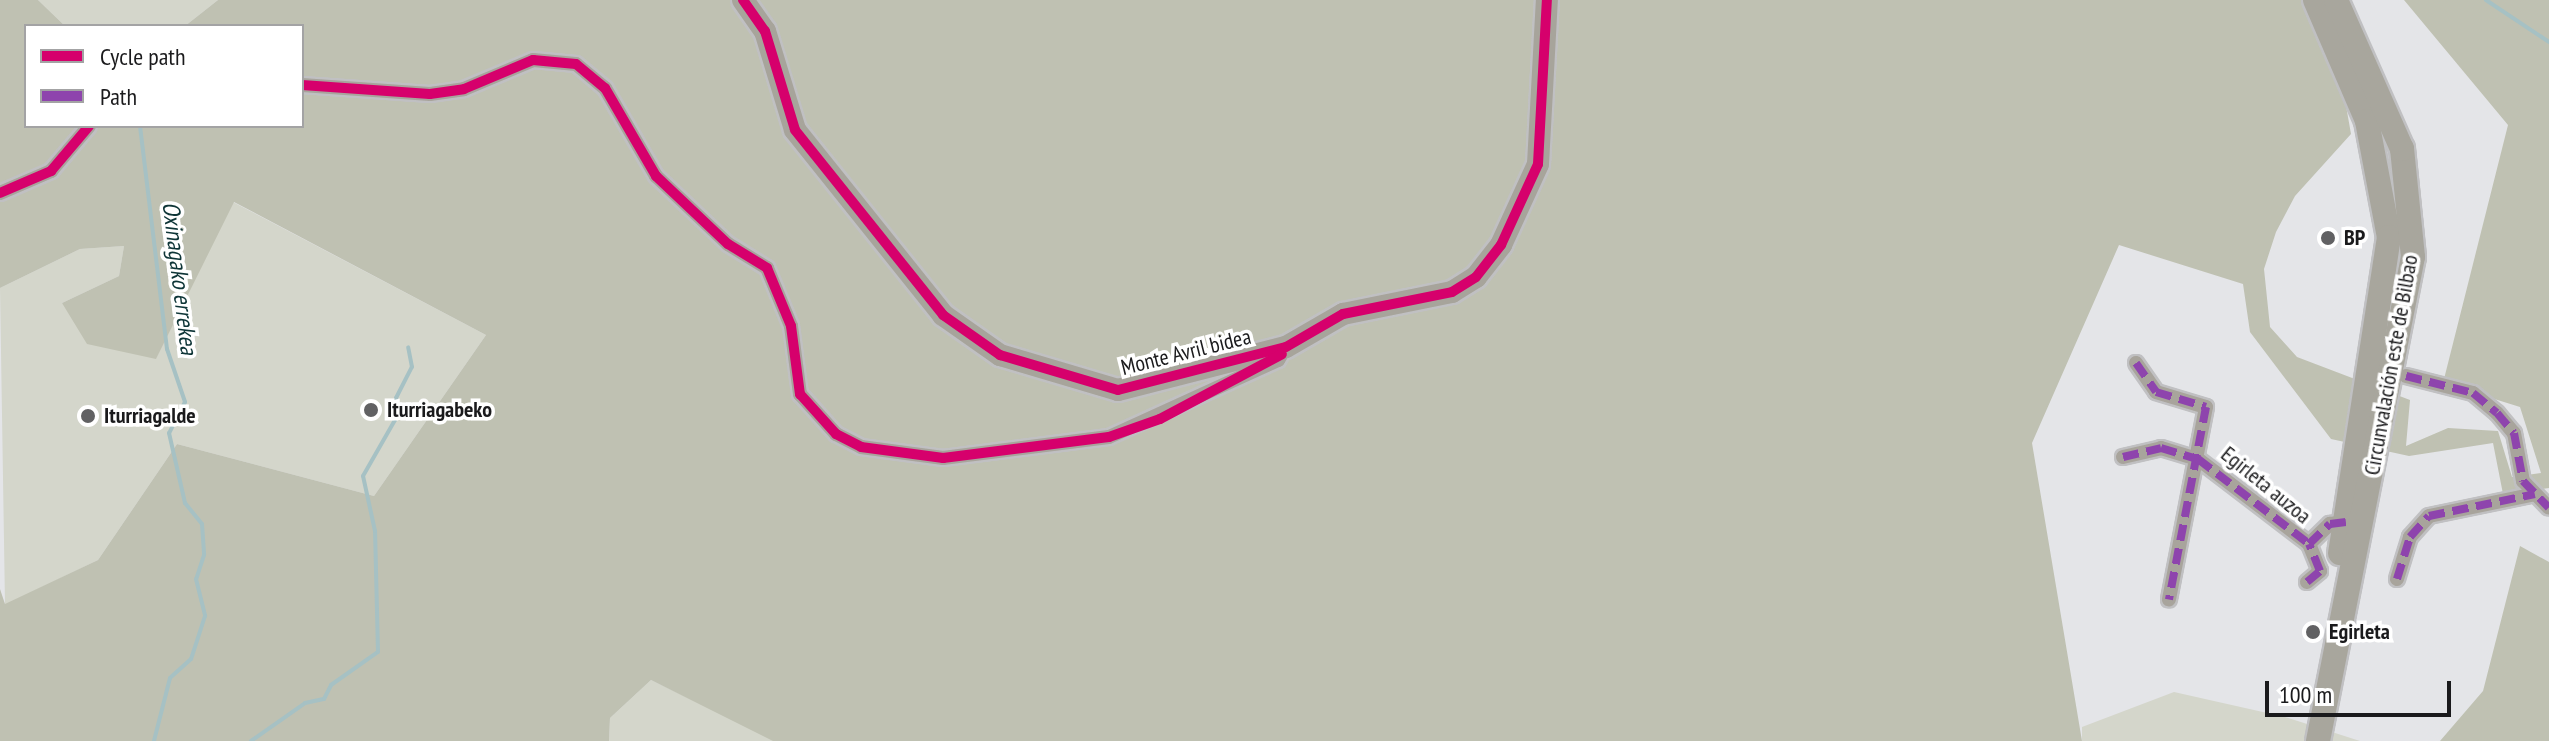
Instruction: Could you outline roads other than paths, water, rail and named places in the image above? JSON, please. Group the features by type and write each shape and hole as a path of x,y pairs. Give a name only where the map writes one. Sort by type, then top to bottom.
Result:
{"main road":[{"path":"2301,741 2346,522 2389,237 2367,121 2315,0"},
{"name":"Circunvalación este de Bilbao","path":"2318,741 2413,257 2402,149 2336,0"},
{"name":"Circunvalación este de Bilbao","path":"2335,741 2426,271 2427,195 2407,118 2353,0"}],"street":[{"name":"Monte Avril bidea","path":"743,0 765,31 795,130 968,339 1118,390 1286,347 1343,314 1452,292 1476,277 1501,245 1538,164 1547,0"},
{"path":"304,85 430,94 464,89 533,60 576,64 614,100 656,176 728,244 767,268 791,326 800,394 836,434 861,447 943,458 1109,437 1278,360 1286,347"},
{"path":"0,193 51,171 87,128"},
{"name":"Egirleta auzoa","path":"2136,363 2156,392 2206,407 2169,599"},
{"path":"2406,376 2473,393 2497,413 2514,433 2523,481 2549,508"},
{"name":"Egirleta auzoa","path":"2123,457 2161,448 2198,459 2309,544 2330,524 2346,522"},
{"path":"2397,579 2410,537 2429,516 2535,494"},
{"path":"2309,544 2320,571 2312,584"}],"waterway":[{"path":"2486,0 2549,42"},
{"name":"Oxinagako errekea","path":"140,128 167,349 185,402 169,433 185,503 202,524 204,555 196,579 205,616 191,659 170,678 154,741"},
{"path":"251,741 305,703 324,699 331,685 378,652 375,531 363,476 395,420 396,398 412,367 408,347"}],"place":[{"name":"BP","path":"2328,238"},
{"name":"Iturriagabeko","path":"371,410"},
{"name":"Iturriagalde","path":"88,416"},
{"name":"Egirleta","path":"2313,632"}]}
